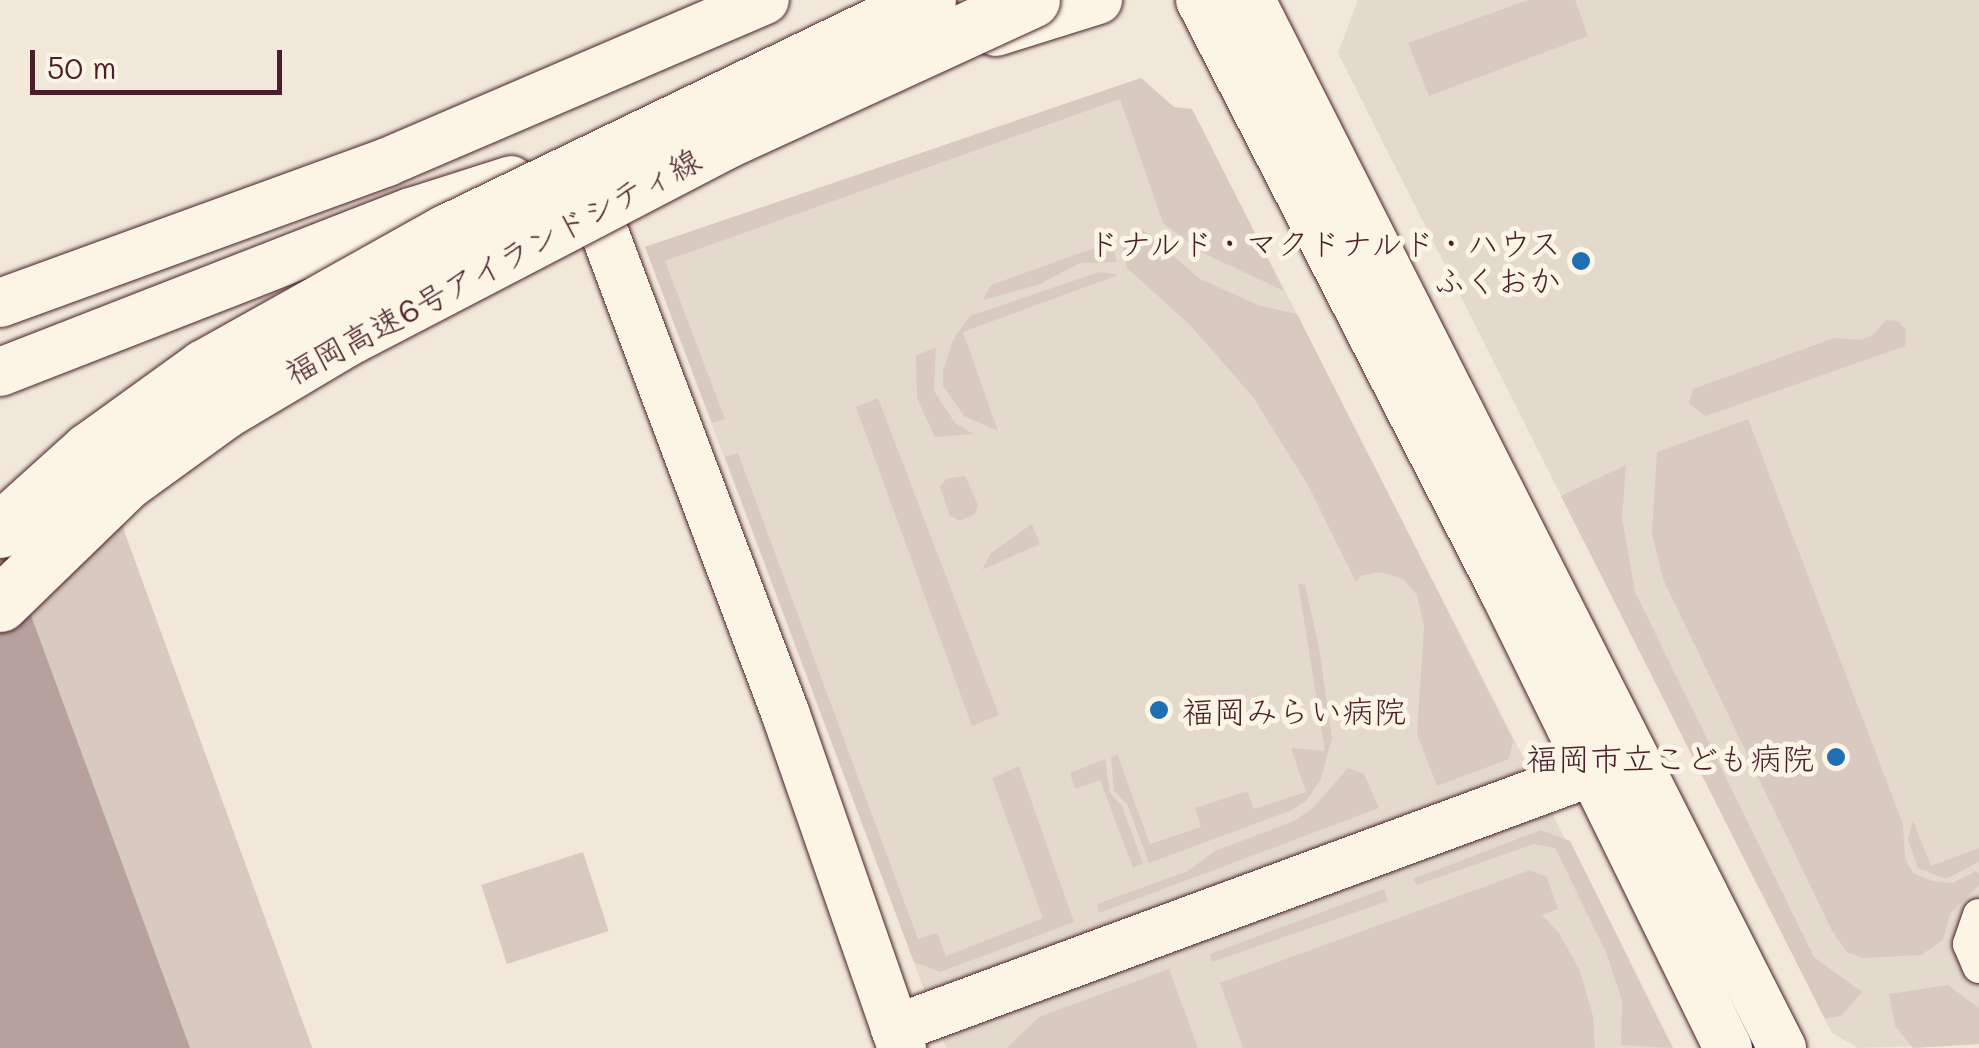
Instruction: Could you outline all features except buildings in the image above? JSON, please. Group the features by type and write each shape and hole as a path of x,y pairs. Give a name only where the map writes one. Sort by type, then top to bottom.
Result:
{"highway":[{"name":"福岡高速6号アイランドシティ線","path":"0,530 89,450 204,367 446,232 928,0"},
{"name":"福岡高速6号アイランドシティ線","path":"0,604 126,482 224,411 345,338 725,141 1032,0"}],"street":[{"path":"0,304 388,162 765,0"},
{"path":"0,372 411,212 1098,0"},
{"path":"1200,0 1504,592 1589,772 1728,1048"},
{"path":"1252,0 1782,1048"},
{"path":"577,160 786,716 899,1039 1589,772"},
{"path":"1979,915 1968,944 1979,966"}],"shaded area":[{"name":"福岡市立こども病院","path":"1358,0 1979,0 1979,1044 1858,1048 1832,1033 1338,53"},
{"path":"1528,0 1575,0 1588,36 1429,96 1408,43"},
{"name":"福岡みらい病院","path":"1141,78 1174,107 1192,109 1672,1048 946,1048 645,247"},
{"path":"1141,78 1174,107 1192,109 1284,291 1201,252 1163,223 1120,99 665,261 725,419 712,423 645,247"},
{"path":"1143,230 1200,279 1258,305 1297,314 1513,740 1509,759 1437,786 1417,734 1424,626 1417,595 1403,579 1380,572 1360,576 1356,582 1308,485 1253,397 1190,325 1127,268 1121,238"},
{"path":"1111,242 1117,262 1080,263 1040,284 983,300 991,285"},
{"path":"1099,272 1118,275 963,332 998,431 964,416 943,386 943,371 953,340 970,316"},
{"path":"1886,320 1898,321 1906,330 1905,346 1706,416 1689,404 1693,389 1834,338 1861,340 1873,335"},
{"path":"936,347 934,391 955,423 973,434 935,437 917,398 916,356"},
{"path":"878,398 999,715 972,726 856,407"},
{"path":"1748,419 1903,824 1905,858 1913,873 1932,881 1952,883 1976,871 1979,875 1979,885 1950,914 1943,940 1921,955 1863,958 1847,952 1832,931 1663,579 1652,534 1657,452"},
{"path":"738,453 918,939 937,933 946,956 1043,918 992,778 1019,766 1074,922 940,972 914,962 725,457"},
{"path":"1626,465 1622,518 1635,592 1814,957 1862,992 1841,1016 1825,1019 1561,496"},
{"path":"965,476 978,505 975,514 960,521 950,516 940,487 946,479"},
{"path":"110,492 312,1048 188,1048 0,532"},
{"path":"1032,524 1040,544 982,570 991,553"},
{"path":"0,531 190,1048 0,1048"},
{"path":"1298,583 1305,585 1319,648 1332,738 1321,779 1307,800 1292,810 1149,863 1127,804 1114,791 1111,757 1117,754 1150,844 1201,827 1195,808 1247,791 1254,809 1306,792 1291,748 1325,751"},
{"path":"1105,759 1110,793 1122,806 1143,864 1133,868 1100,780 1075,789 1070,773"},
{"path":"1348,768 1364,774 1379,808 1099,913 1097,904 1188,871 1215,851 1294,821 1313,808"},
{"path":"1913,821 1931,866 1979,848 1979,862 1946,879 1918,868 1908,839"},
{"path":"1541,830 1570,841 1673,1048 1621,1045 1622,1000 1606,952 1555,848 1534,844 1417,885 1413,879"},
{"path":"583,852 609,931 507,964 481,885"},
{"path":"1530,870 1547,877 1558,909 1542,915 1559,933 1580,971 1593,1016 1595,1048 1243,1048 1220,983"},
{"path":"1384,889 1388,901 1212,962 1210,954"},
{"path":"1169,969 1198,1048 1007,1048 1039,1017"},
{"path":"1948,985 1979,1008 1979,1044 1913,1048 1895,1026 1889,994"}],"place":[{"name":"ドナルド・マクドナルド・ハウス ふくおか","path":"1581,261"},
{"name":"福岡みらい病院","path":"1159,710"},
{"name":"福岡市立こども病院","path":"1836,757"}]}
